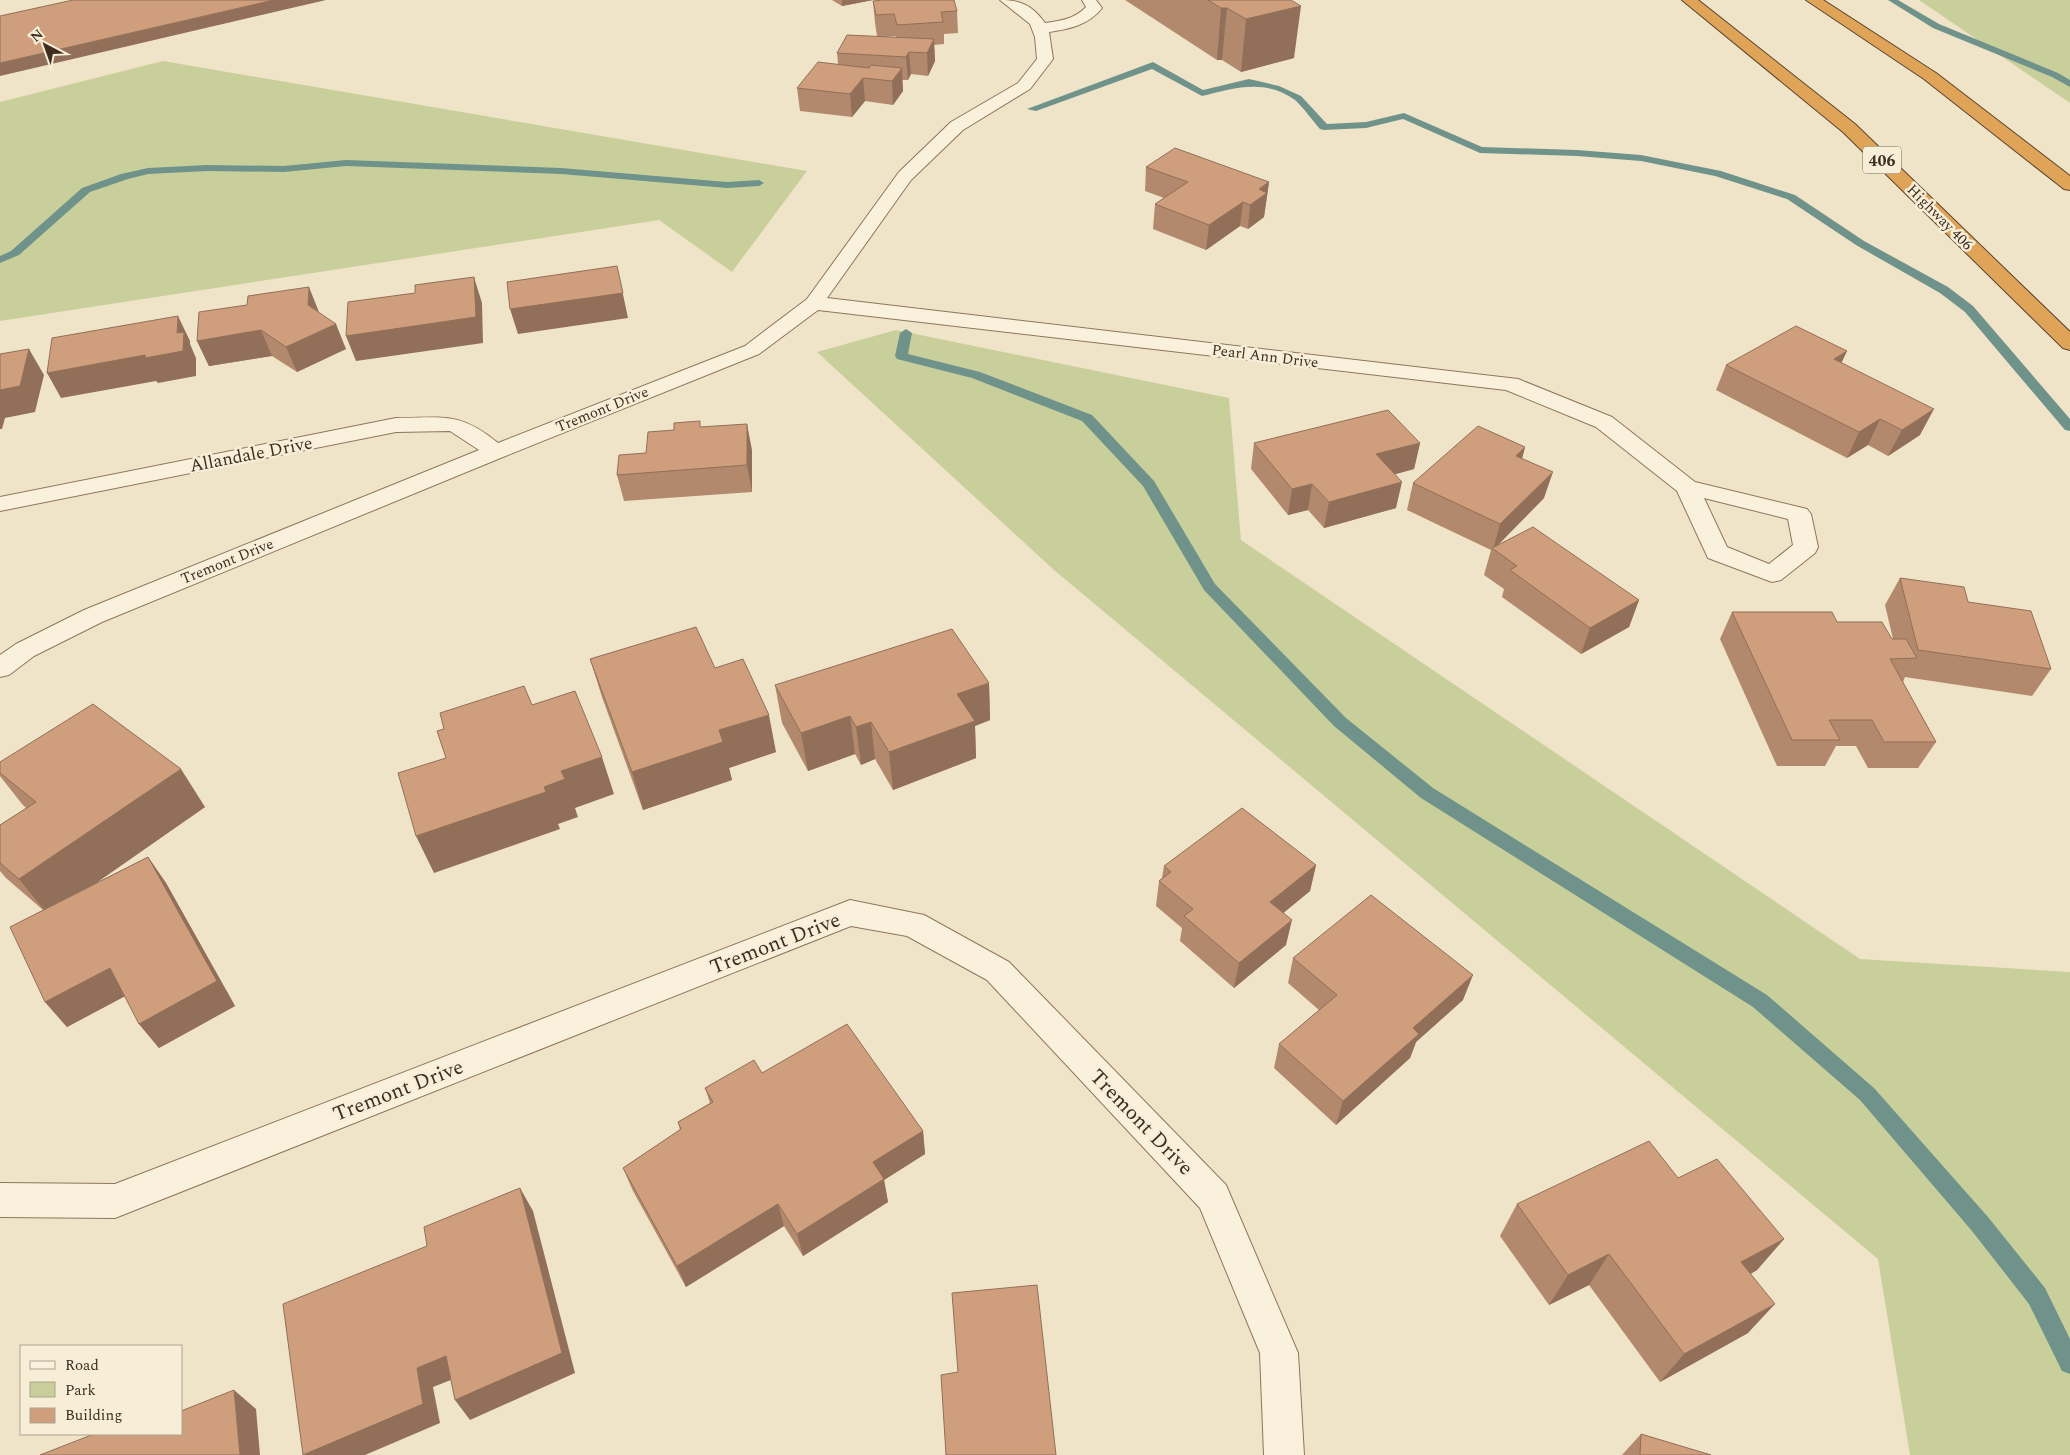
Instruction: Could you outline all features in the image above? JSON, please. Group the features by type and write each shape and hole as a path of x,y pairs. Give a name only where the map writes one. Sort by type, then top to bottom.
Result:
{"highway":[{"name":"Highway 406","path":"1689,0 1849,128 2067,342"},
{"path":"1814,0 1930,76 2070,185"}],"street":[{"path":"1007,0 1029,12 1041,28 1071,24 1087,17 1094,8 1089,0"},
{"name":"Tremont Drive","path":"0,668 25,650 93,616 495,452 752,350 814,303 905,176 957,126 1024,86 1045,59 1041,28"},
{"name":"Pearl Ann Drive","path":"814,303 1510,384 1604,422 1687,487 1799,514 1806,547 1772,574 1717,552 1687,487"},
{"name":"Allandale Drive","path":"0,504 396,425 454,424 477,437 495,452"},
{"name":"Tremont Drive","path":"0,1200 115,1201 850,913 913,924 998,971 1213,1197 1279,1353 1284,1455"}],"green space":[{"path":"1919,0 2070,0 2070,103"},
{"path":"163,61 807,171 732,272 659,220 0,321 0,102"},
{"path":"896,330 1229,398 1241,540 1860,959 2070,972 2070,1455 1910,1455 1878,1259 1054,570 817,352"}],"building":[{"path":"73,0 274,0 0,63 0,16"},
{"path":"954,0 957,11 941,12 943,22 897,25 894,14 876,15 873,1"},
{"path":"1208,0 1291,0 1301,6 1246,19"},
{"path":"847,35 934,39 927,53 909,52 906,57 837,53"},
{"path":"818,62 869,68 871,65 902,68 892,81 863,78 850,94 797,88"},
{"path":"1175,148 1269,182 1259,189 1267,193 1250,205 1243,202 1209,225 1155,204 1188,182 1146,167"},
{"path":"617,266 623,293 510,309 507,282"},
{"path":"474,277 476,317 346,336 348,302 415,293 415,285"},
{"path":"309,287 308,305 336,324 286,347 261,330 197,341 199,312 247,305 248,296"},
{"path":"178,316 177,333 184,332 183,351 145,358 145,355 47,373 52,338"},
{"path":"1796,326 1847,351 1834,359 1934,409 1902,430 1880,419 1859,432 1726,365"},
{"path":"29,349 20,386 0,390 0,354"},
{"path":"1388,410 1420,443 1376,454 1402,482 1329,502 1312,484 1292,489 1254,443"},
{"path":"700,421 700,427 747,424 747,465 617,475 619,455 646,453 648,432 674,430 674,423"},
{"path":"1478,426 1525,447 1516,456 1553,472 1500,524 1413,483"},
{"path":"1533,527 1639,600 1590,628 1510,570 1517,566 1492,548"},
{"path":"1900,578 1964,587 1968,602 2031,611 2051,669 1918,650"},
{"path":"1732,612 1832,612 1837,622 1882,622 1892,639 1906,639 1917,658 1890,659 1936,742 1884,742 1872,720 1829,720 1840,740 1792,740"},
{"path":"696,627 715,668 743,659 769,715 719,730 723,742 632,772 590,659"},
{"path":"952,629 989,683 957,694 975,721 889,752 871,722 856,727 850,716 801,733 775,685"},
{"path":"524,686 532,705 575,691 602,757 561,771 565,779 544,787 546,792 416,836 398,773 446,758 437,731 444,729 440,713"},
{"path":"93,704 181,769 19,879 0,863 0,825 36,802 0,773 0,762"},
{"path":"1242,808 1316,865 1270,902 1292,920 1239,963 1184,916 1193,909 1159,881 1171,872 1164,866"},
{"path":"148,857 217,981 139,1024 110,968 45,1002 10,927"},
{"path":"1371,895 1473,975 1413,1028 1419,1034 1343,1101 1279,1044 1337,995 1293,958"},
{"path":"847,1024 923,1131 873,1162 884,1179 797,1234 778,1204 677,1266 623,1168 681,1129 678,1122 713,1102 705,1088 754,1060 762,1073"},
{"path":"1649,1141 1678,1178 1717,1159 1784,1239 1741,1262 1775,1304 1684,1354 1609,1254 1568,1275 1517,1204"},
{"path":"520,1188 562,1353 455,1400 446,1356 417,1368 423,1404 303,1455 283,1304 427,1246 424,1227"},
{"path":"1037,1285 1056,1455 946,1455 941,1375 958,1372 952,1293"},
{"path":"234,1390 240,1455 40,1455 91,1435 182,1435 182,1411"},
{"path":"1641,1434 1711,1455 1640,1455"}],"waterway":[{"path":"1892,0 1936,26 2055,75 2070,84"},
{"path":"1032,109 1153,65 1202,93 1249,82 1276,88 1298,98 1324,127 1366,125 1404,116 1480,150 1577,153 1641,158 1717,173 1791,197 1860,243 1944,290 1969,309 2070,427"},
{"path":"0,260 15,253 86,190 125,176 148,171 207,168 284,169 346,163 561,171 727,185 759,183"},
{"path":"906,333 901,356 976,375 1087,418 1149,484 1209,587 1340,722 1427,793 1760,1001 1867,1094 1980,1224 2037,1296 2070,1363"}]}
